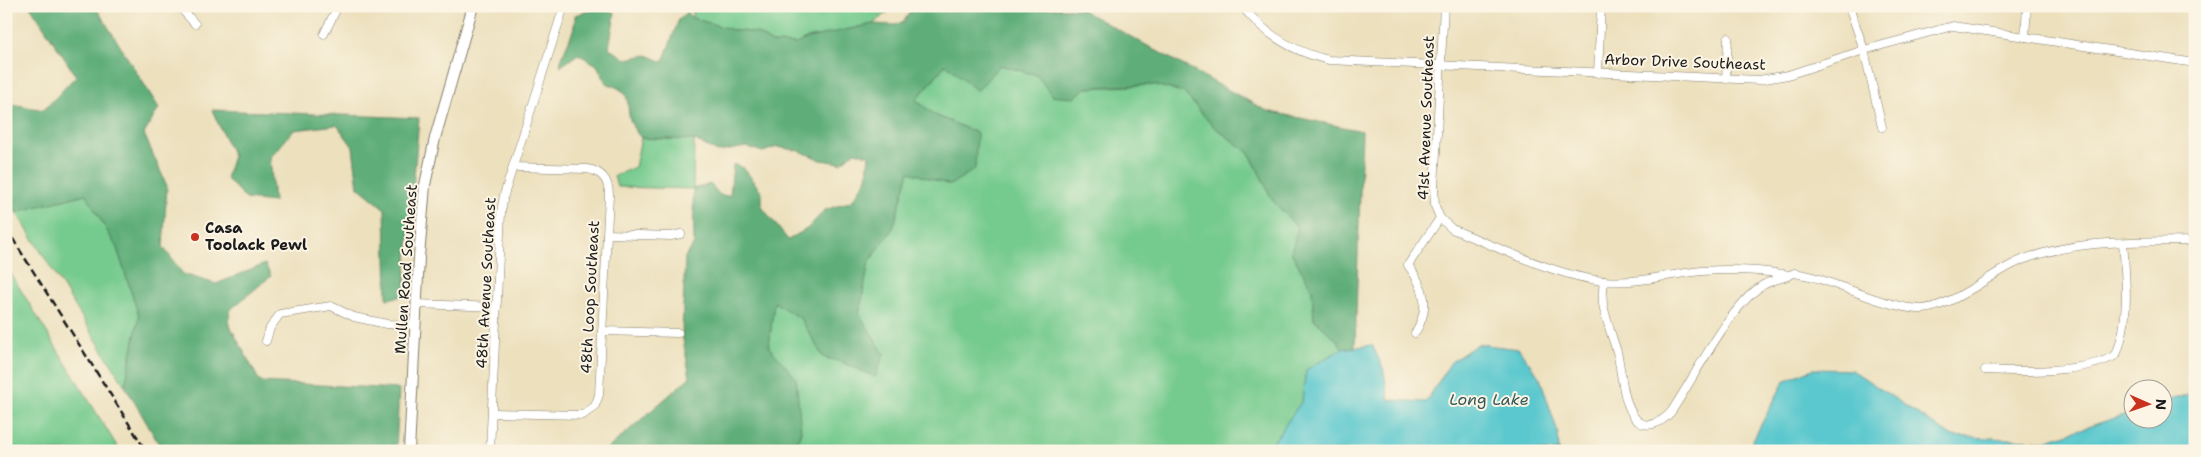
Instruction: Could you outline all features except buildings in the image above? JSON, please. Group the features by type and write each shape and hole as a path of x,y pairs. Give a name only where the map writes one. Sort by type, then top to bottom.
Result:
{"street":[{"path":"178,6 195,24"},
{"path":"324,34 338,6"},
{"name":"Mullen Road Southeast","path":"409,451 425,185 435,138 473,6"},
{"name":"48th Avenue Southeast","path":"490,451 501,212 513,167 564,6"},
{"name":"Arbor Drive Southeast","path":"1242,6 1253,20 1268,33 1304,55 1329,60 1770,80 1864,50 1953,26 2195,63"},
{"name":"41st Avenue Southeast","path":"1415,333 1426,304 1414,273 1408,264 1440,218 1436,206 1434,188 1444,6"},
{"path":"1598,73 1601,6"},
{"path":"1849,6 1864,50 1882,127"},
{"path":"2025,37 2028,6"},
{"path":"1726,79 1728,38"},
{"name":"48th Loop Southeast","path":"492,413 579,415 591,411 599,395 609,188 600,173 587,169 513,167"},
{"path":"1440,218 1452,230 1580,277 1604,281 1644,280 1700,271 1760,270 1810,276 1910,309 1923,309 1947,301 2020,261 2043,253 2088,243 2195,241"},
{"path":"607,234 671,236 681,234"},
{"path":"1985,370 2047,370 2074,367 2116,355 2121,344 2124,327 2125,270 2123,243"},
{"path":"1604,281 1603,301 1626,398 1636,419 1645,424 1653,424 1663,421 1671,412 1724,327 1750,296 1771,281 1790,275"},
{"path":"417,304 497,307"},
{"path":"266,340 270,328 280,314 331,306 354,317 387,324 416,325"},
{"path":"602,331 678,333"}],"green space":[{"path":"30,6 95,6 159,108 144,134 167,186 163,247 183,274 216,284 265,264 271,276 231,309 228,322 260,382 399,389 396,451 163,451 125,386 139,316 117,248 86,194 16,212 6,208 6,103 44,110 76,76"},
{"path":"693,6 895,6 873,24 808,38 796,44 772,43 757,33 733,30 692,18"},
{"path":"914,6 1080,9 1267,111 1362,131 1355,347 1342,349 1338,341 1314,319 1312,289 1291,252 1298,228 1273,201 1250,154 1213,126 1183,92 1154,85 1114,86 1085,88 1074,98 1052,96 1037,75 1000,65 977,91 946,64 916,100 935,115 977,133 975,169 950,185 909,172 893,228 869,262 859,314 884,354 875,377 842,362 823,357 801,319 774,302 769,347 796,378 801,431 794,451 605,451 690,377 682,334 685,257 694,244 693,189 710,184 720,195 730,196 733,164 744,168 762,193 762,207 788,240 808,228 825,210 852,201 867,178 869,155 854,152 841,163 821,160 800,151 777,147 763,152 746,147 718,152 694,140 641,138 632,125 625,95 616,87 606,83 597,65 578,54 560,67 573,29 575,15 602,7 615,13 609,48 626,59 647,55 663,62 679,19 687,12 692,18 733,30 757,33 772,43 796,44 808,38 873,24 895,25 904,21"},
{"path":"946,64 1000,65 1085,88 1154,85 1183,92 1213,126 1250,154 1273,201 1299,228 1291,252 1312,289 1314,319 1338,341 1342,349 1306,370 1302,401 1267,451 794,451 801,431 769,347 774,301 801,319 823,357 842,362 874,376 884,354 859,314 869,262 893,228 909,171 950,185 977,133 935,115 916,100"},
{"path":"212,110 419,118 404,296 387,299 385,209 358,187 353,147 337,125 294,130 270,158 274,202 246,199 226,178 233,156"},
{"path":"641,138 694,140 693,189 617,187 614,176 635,167"},
{"path":"86,194 117,248 139,316 125,386 16,212"},
{"path":"6,266 120,451 6,451"}],"water":[{"name":"Long Lake","path":"1478,344 1519,349 1540,378 1558,433 1559,451 1267,451 1302,401 1306,370 1342,349 1372,345 1383,368 1389,400 1426,402 1451,362"},
{"path":"1813,369 1852,370 1951,436 2045,441 2124,415 2124,430 2174,430 2174,399 2195,392 2195,451 1747,451 1785,380"}],"railway":[{"path":"6,228 146,451"}],"place":[{"name":"Casa Toolack Pewl","path":"195,237"}]}
